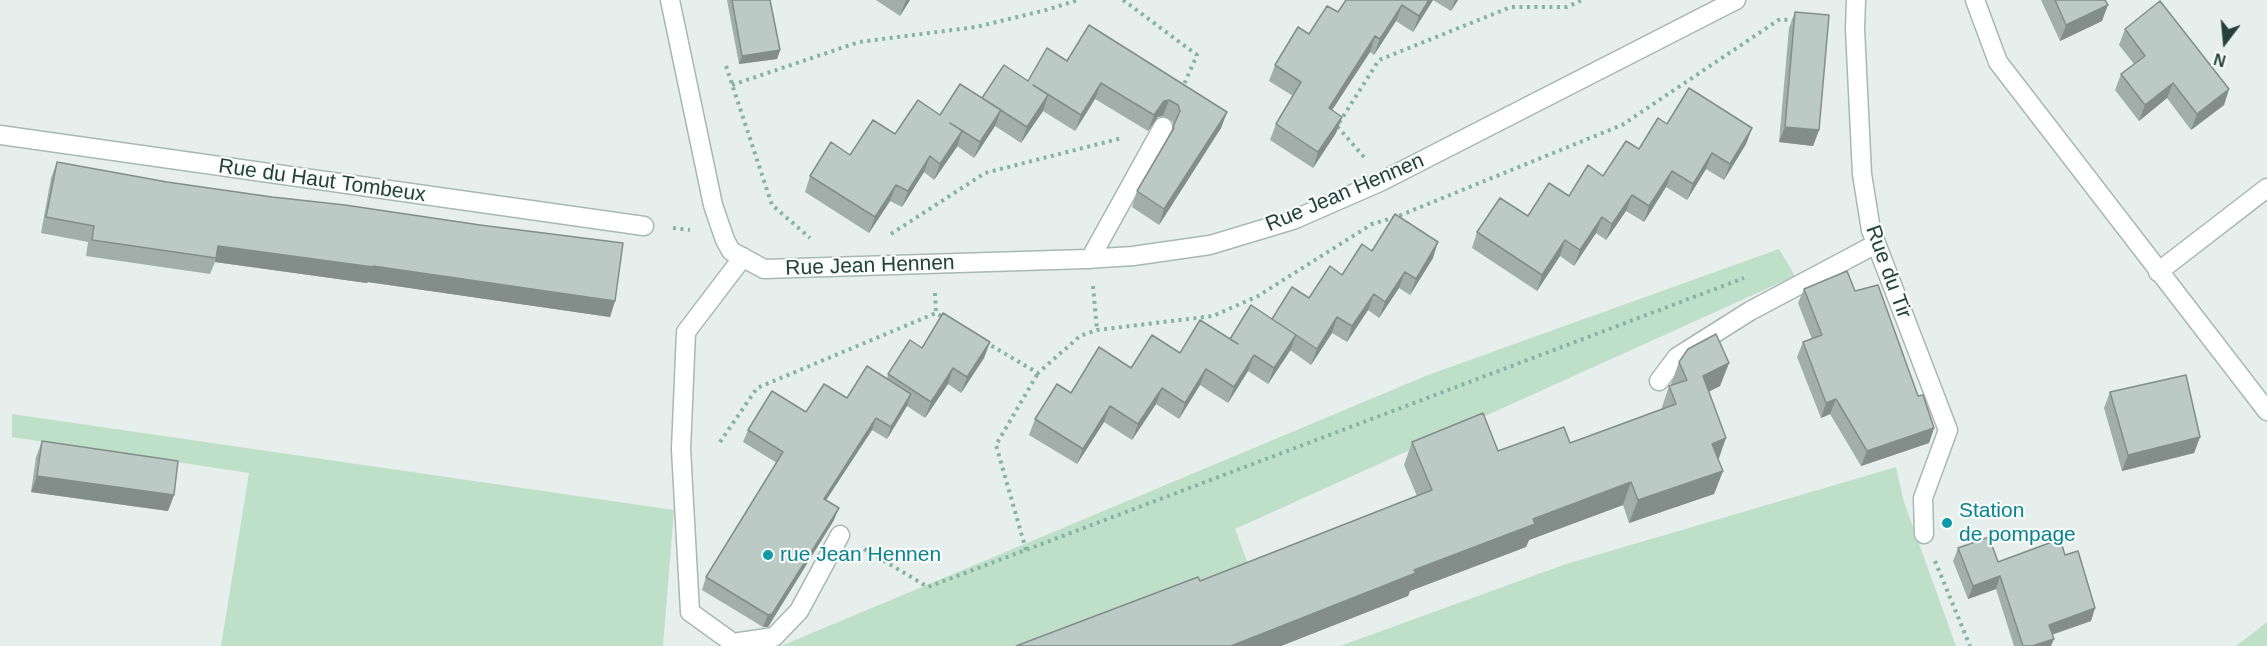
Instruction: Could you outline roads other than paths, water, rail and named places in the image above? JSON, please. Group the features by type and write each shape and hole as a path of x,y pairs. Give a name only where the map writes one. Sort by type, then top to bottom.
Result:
{"street":[{"name":"Rue Jean Hennen","path":"670,0 713,205 724,240 731,251 764,269 1090,259 1133,256 1210,245 1293,220 1380,182 1736,0"},
{"name":"Rue du Tir","path":"1856,0 1855,29 1862,174 1871,230 1948,430 1923,498 1924,534"},
{"path":"1976,0 1998,62 2267,411"},
{"path":"1090,259 1163,127"},
{"name":"Rue du Haut Tombeux","path":"0,135 644,226"},
{"path":"2158,272 2267,188"},
{"path":"1659,381 1677,357 1750,311 1876,244"},
{"path":"743,257 686,332 681,449 690,612 733,643 774,637 799,611 840,535"}],"place":[{"name":"Station de pompage","path":"1947,523"},
{"name":"rue Jean Hennen","path":"768,555"}]}
